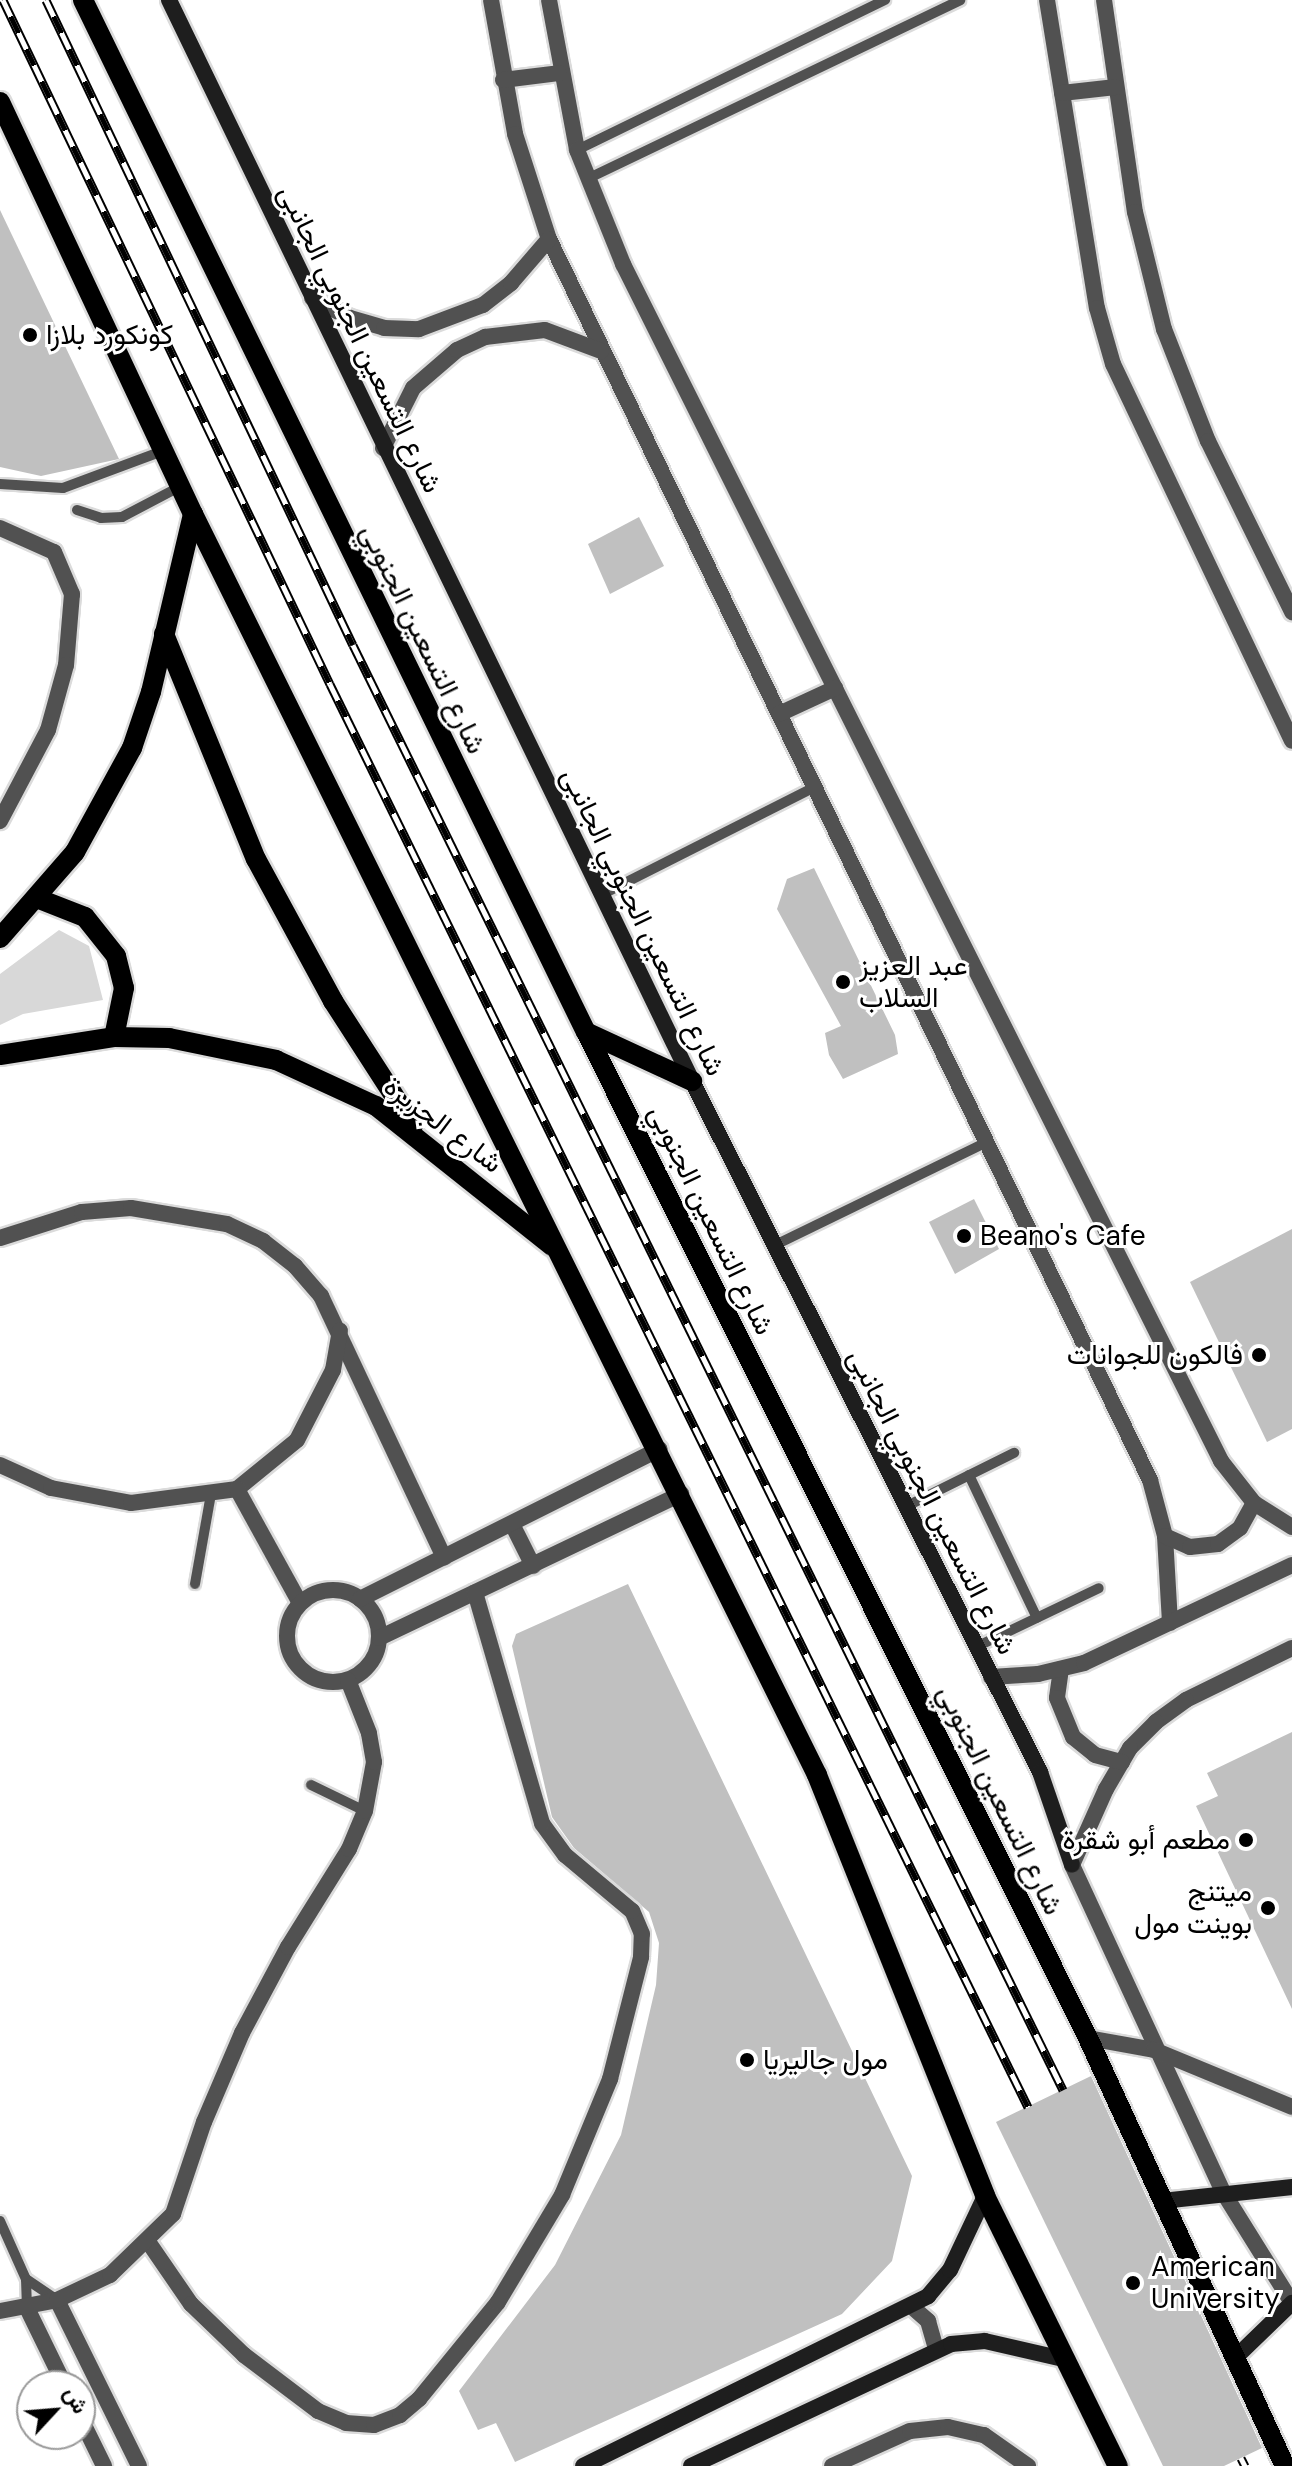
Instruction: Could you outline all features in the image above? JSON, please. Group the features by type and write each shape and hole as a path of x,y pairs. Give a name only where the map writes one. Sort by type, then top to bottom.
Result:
{"main road":[{"name":"شارع التسعين الجنوبي","path":"83,0 586,1032 1088,2038 1285,2466"},
{"path":"0,102 193,514 659,1449 841,1832 985,2196 1118,2466"},
{"path":"0,938 39,899 75,852 113,789 151,692 193,514"},
{"path":"164,634 256,859 333,1001 421,1137"},
{"path":"39,899 85,917 112,948 124,988 114,1037"},
{"path":"586,1032 692,1081"},
{"name":"شارع الجزيرة","path":"0,1055 114,1037 196,1042 276,1060 376,1106 421,1137 558,1251"}],"street":[{"name":"شارع التسعين الجنوبي الجانبى","path":"169,0 383,448 773,1246 1040,1772 1072,1865"},
{"path":"491,0 503,80 549,239 1150,1480 1165,1536 1170,1623"},
{"path":"549,0 559,73 577,150 623,264 1221,1461 1254,1503 1292,1527"},
{"path":"1047,0 1097,308 1113,364 1292,741"},
{"path":"1104,0 1135,212 1164,329 1208,441 1292,612"},
{"path":"503,80 559,73"},
{"path":"1062,93 1116,87"},
{"path":"312,298 350,318 384,328 419,329 483,305 511,283 549,239"},
{"path":"383,448 413,388 457,350 485,337 545,330 601,351"},
{"path":"0,528 54,552 72,594 66,665 48,730 0,821"},
{"path":"779,714 835,688"},
{"path":"0,1238 82,1212 131,1208 227,1224 295,1266 321,1296 340,1331 444,1557"},
{"path":"0,1465 51,1488 90,1499 131,1503 237,1489 297,1440 328,1382 340,1331"},
{"path":"360,1599 659,1449"},
{"path":"237,1489 300,1603"},
{"path":"379,1638 681,1494"},
{"path":"1165,1536 1190,1547 1218,1544 1240,1528 1254,1503"},
{"path":"512,1524 533,1566"},
{"path":"991,1677 1061,1669 1170,1623 1292,1565"},
{"path":"336,1590 360,1599 377,1623 379,1638 370,1664 348,1680 317,1680 293,1661 287,1631 300,1603 336,1590"},
{"path":"149,2243 191,2304 244,2355 318,2411 346,2423 374,2425 400,2415 439,2375 498,2302 562,2195 610,2079 641,1957 642,1934 632,1911 565,1855 542,1823 475,1593"},
{"path":"1236,2357 1292,2303 1223,2192 1154,2050 1072,1865 1084,1831 1122,1762 1156,1722 1186,1700 1292,1648"},
{"path":"1061,1669 1057,1698 1073,1737 1095,1755 1122,1762"},
{"path":"0,2311 57,2300 110,2275 149,2243 173,2214 204,2122 242,2033 349,1849 365,1811 374,1762 369,1733 348,1680"},
{"path":"1088,2038 1154,2050 1292,2107"},
{"path":"1162,2201 1223,2192 1292,2187"},
{"path":"583,2466 911,2306 950,2270 985,2196"},
{"path":"57,2300 139,2466"},
{"path":"911,2306 928,2321 936,2349"},
{"path":"27,2308 57,2370"},
{"path":"691,2466 936,2349 985,2341 1063,2359"},
{"path":"832,2466 910,2431 948,2427 993,2439 1028,2466"}],"lane":[{"path":"577,150 885,0"},
{"path":"587,179 960,0"},
{"path":"0,484 63,488 165,450"},
{"path":"77,510 101,518 122,517 181,486"},
{"path":"601,895 815,787"},
{"path":"773,1246 987,1142"},
{"path":"905,1507 1014,1453"},
{"path":"969,1475 1037,1618"},
{"path":"195,1584 211,1494"},
{"path":"976,1647 1099,1588"},
{"path":"311,1785 365,1811"},
{"path":"0,2221 26,2279 27,2308"},
{"path":"26,2279 57,2300"}],"shaded area":[{"path":"59,930 89,946 103,1000 23,1014 0,1025 0,974"}],"building":[{"name":"كونكورد بلازا","path":"0,210 119,459 41,476 0,467"},
{"path":"639,517 664,566 610,594 588,544"},
{"name":"عبد العزيز السلاب","path":"814,868 895,1035 898,1054 843,1079 829,1055 825,1033 841,1026 777,909 787,879"},
{"name":"Beano's Cafe","path":"974,1199 999,1249 955,1274 929,1222"},
{"name":"فالكون للجوانات","path":"1292,1229 1292,1429 1267,1442 1190,1282"},
{"name":"مول جاليريا","path":"628,1584 912,2176 892,2261 842,2314 515,2462 496,2423 478,2430 459,2391 555,2265 621,2135 656,1985 659,1943 649,1912 574,1848 552,1817 512,1646 516,1634"},
{"name":"ميتنج بوينت مول","path":"1292,1732 1292,2009 1196,1806 1218,1796 1207,1773"},
{"name":"American University","path":"1091,2076 1262,2448 1224,2466 1163,2466 996,2122"}],"railway":[{"path":"3,0 330,684 1028,2107"},
{"path":"46,0 353,645 1063,2090"},
{"path":"1241,2458 1245,2466"}],"place":[{"name":"كونكورد بلازا","path":"30,335"},
{"name":"عبد العزيز السلاب","path":"843,982"},
{"name":"Beano's Cafe","path":"964,1236"},
{"name":"فالكون للجوانات","path":"1259,1355"},
{"name":"مطعم أبو شقرة","path":"1246,1840"},
{"name":"ميتنج بوينت مول","path":"1268,1908"},
{"name":"مول جاليريا","path":"747,2060"},
{"name":"American University","path":"1133,2283"}]}
